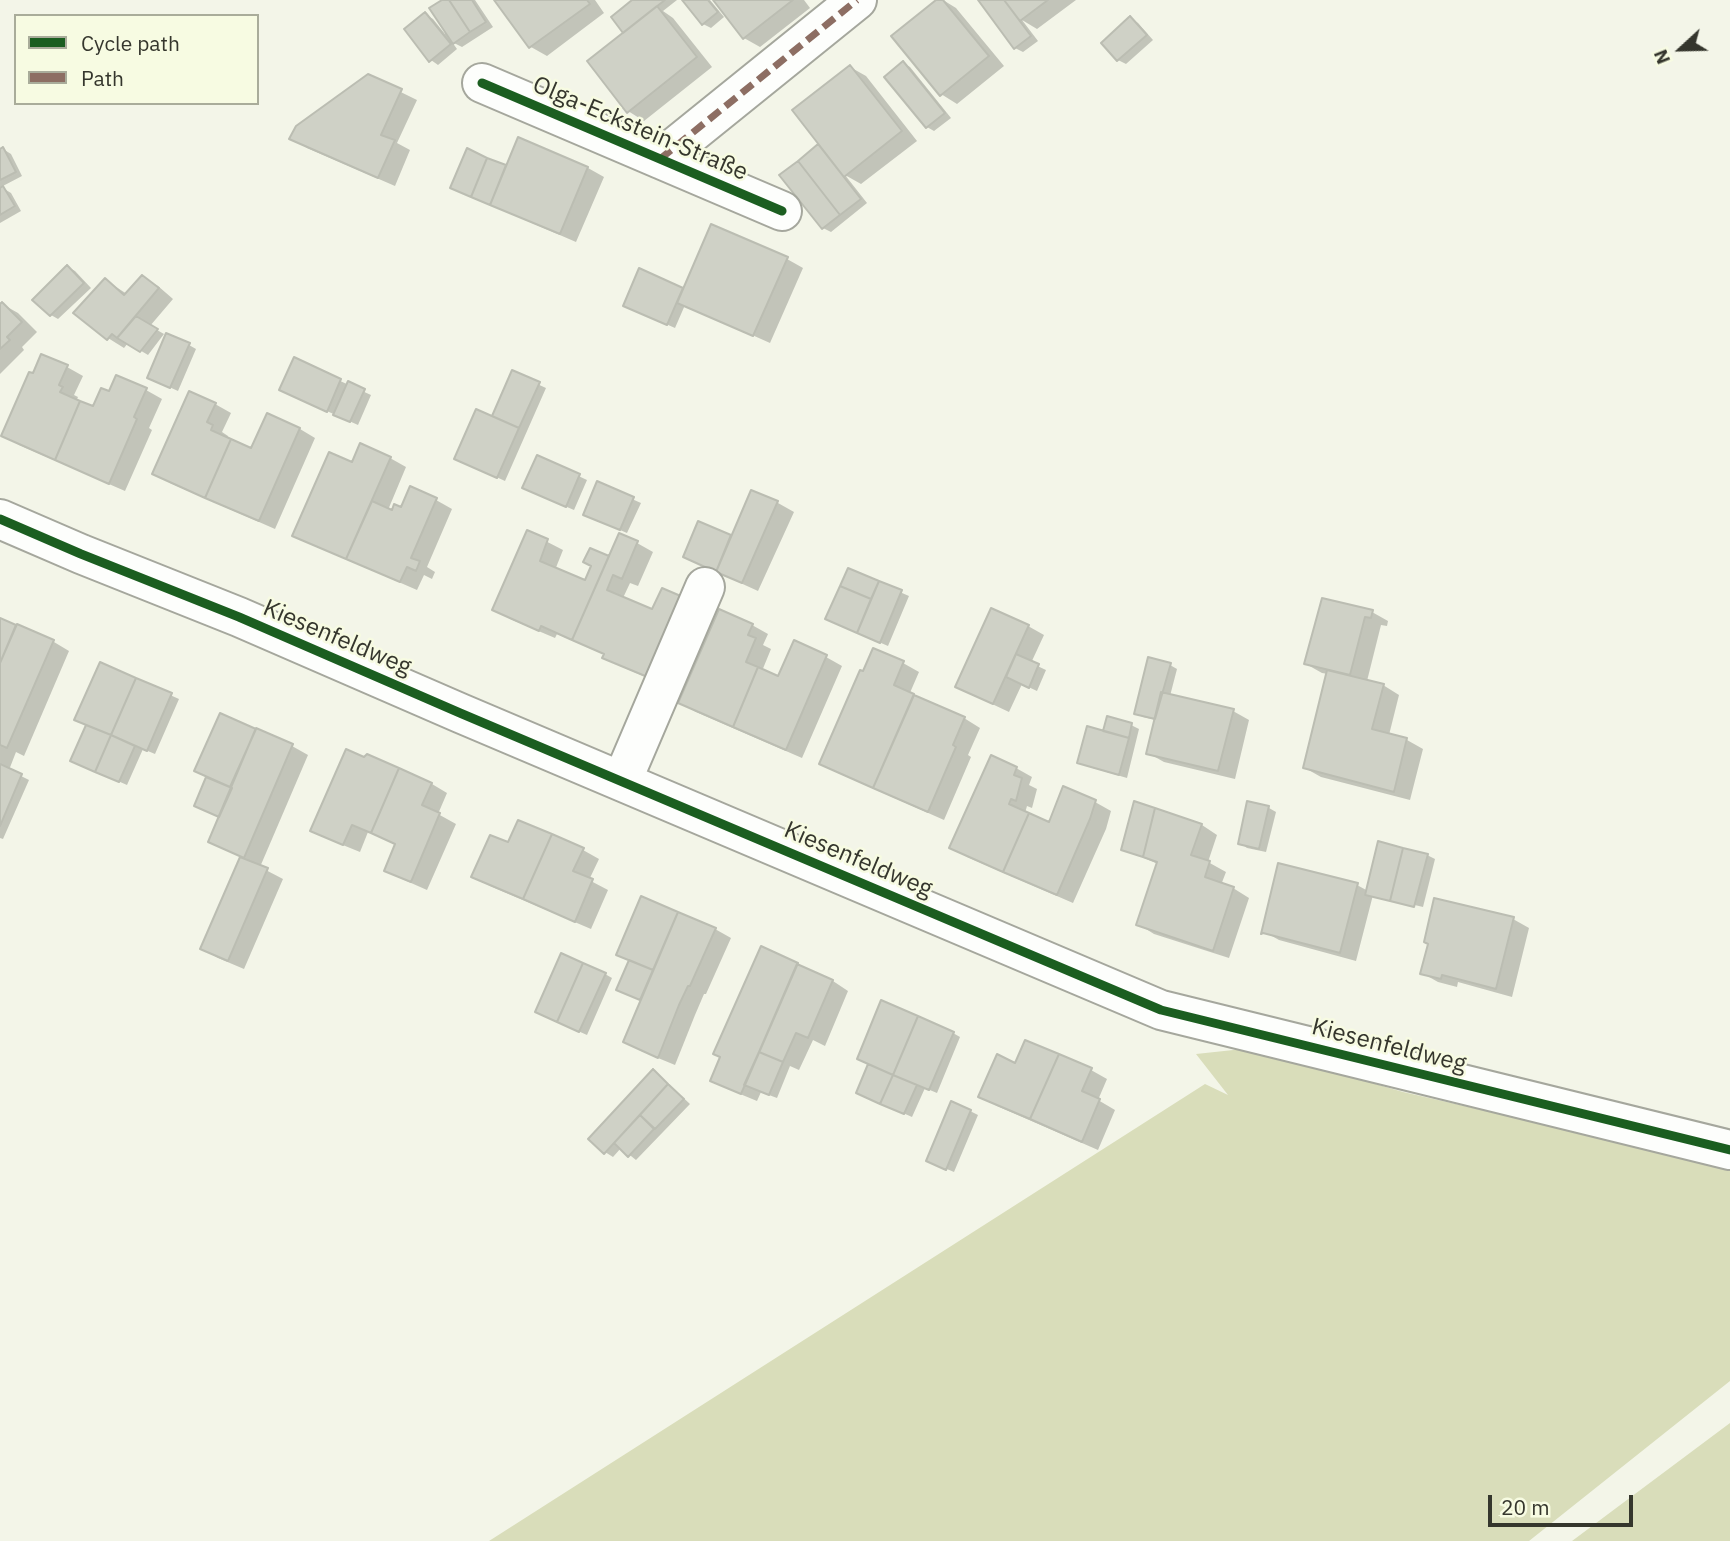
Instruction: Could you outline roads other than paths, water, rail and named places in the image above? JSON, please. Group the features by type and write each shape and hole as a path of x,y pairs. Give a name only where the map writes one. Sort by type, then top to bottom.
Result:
{"street":[{"name":"Olga-Eckstein-Straße","path":"660,159 857,0"},
{"name":"Olga-Eckstein-Straße","path":"481,83 782,211"},
{"name":"Kiesenfeldweg","path":"0,519 239,617 1161,1010 1730,1150"},
{"path":"621,781 705,587"}]}
